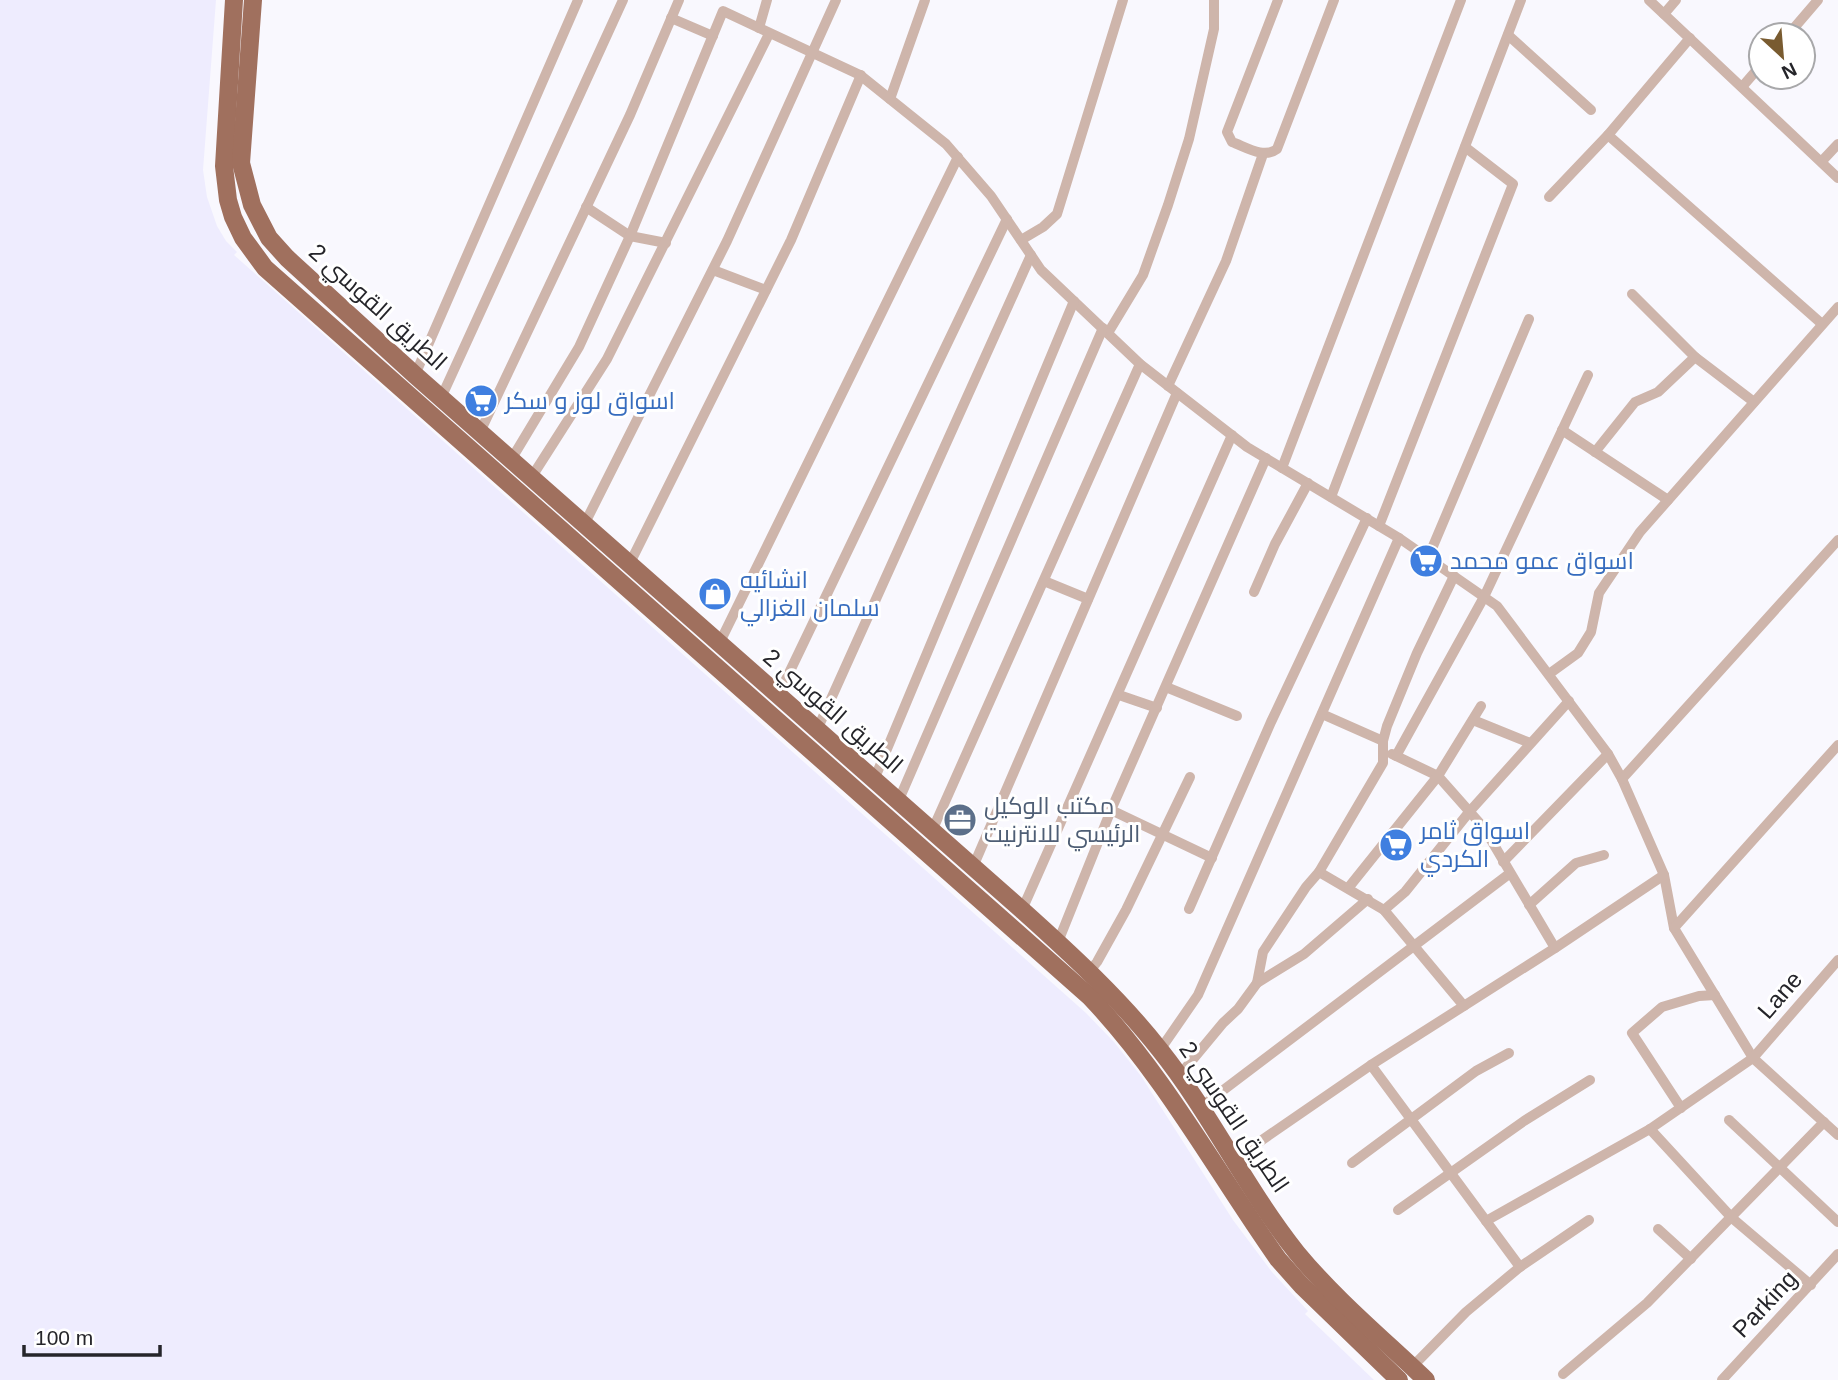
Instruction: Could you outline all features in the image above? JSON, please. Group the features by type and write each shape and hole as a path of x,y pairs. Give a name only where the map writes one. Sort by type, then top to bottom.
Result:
{"highway":[{"name":"الطريق القوسي 2","path":"234,0 223,166 228,200 243,238 265,268 1090,998 1146,1063 1278,1259 1302,1286 1399,1380"},
{"name":"الطريق القوسي 2","path":"253,0 241,163 252,205 269,238 287,258 415,375 1089,972 1160,1050 1298,1253 1320,1278 1426,1380"},
{"path":"700,653 716,641"},
{"path":"721,672 725,665 736,658"}],"street":[{"path":"415,375 578,0"},
{"path":"441,398 623,0"},
{"path":"480,432 630,114 679,0"},
{"path":"531,478 607,359 666,243 764,31 767,0"},
{"path":"584,525 713,270 814,54 836,0"},
{"path":"890,99 925,0"},
{"path":"1021,240 1043,228 1057,214 1123,0"},
{"path":"898,802 1105,330 1143,275 1189,138 1214,29 1214,0"},
{"path":"1278,0 1227,132 1232,142 1262,154 1277,149 1334,0"},
{"path":"1282,468 1461,0"},
{"path":"1331,497 1521,0"},
{"path":"1649,0 1838,178"},
{"path":"1664,14 1676,0"},
{"path":"1800,21 1818,0"},
{"path":"511,460 579,346 630,236 723,11 861,75 946,144 991,197 1041,270 1140,364 1232,435 1399,538 1497,606 1608,754 1622,779 1664,875 1674,928 1753,1058 1838,1135"},
{"path":"671,18 713,36"},
{"path":"1508,35 1591,110"},
{"path":"1549,197 1608,135 1690,38"},
{"path":"629,565 791,240 861,75"},
{"path":"1742,87 1747,81"},
{"path":"1608,135 1822,324"},
{"path":"1822,161 1838,144"},
{"path":"1379,526 1513,184 1465,147"},
{"path":"973,867 1088,600 1226,261 1262,154"},
{"path":"716,641 957,157"},
{"path":"586,207 630,236 666,243"},
{"path":"778,696 1007,219"},
{"path":"817,730 1031,255"},
{"path":"713,270 766,290"},
{"path":"1632,294 1695,357 1754,402"},
{"path":"874,780 1074,301"},
{"path":"1549,674 1578,653 1591,632 1599,593 1640,532 1837,309"},
{"path":"1428,558 1529,319"},
{"path":"1595,452 1635,402 1658,392 1695,357"},
{"path":"932,831 1140,364"},
{"path":"1396,757 1484,597 1588,375"},
{"path":"1562,430 1668,500"},
{"path":"1022,910 1232,435"},
{"path":"1058,942 1111,810 1266,458"},
{"path":"1254,592 1275,544 1308,483"},
{"path":"1189,909 1271,722 1367,518"},
{"path":"1160,1050 1198,995 1399,538"},
{"path":"1622,779 1838,540"},
{"path":"1257,983 1263,951 1319,872 1383,763 1383,746 1417,653 1454,576"},
{"path":"1044,581 1088,600"},
{"path":"1166,687 1237,716"},
{"path":"1119,695 1157,708"},
{"path":"1384,910 1405,892 1469,811 1569,701"},
{"path":"1349,887 1438,776 1481,706"},
{"path":"1322,714 1383,746 1396,757 1438,776 1484,828 1555,948"},
{"path":"1473,720 1530,743"},
{"path":"1674,928 1838,745"},
{"path":"1503,862 1608,754"},
{"path":"1089,972 1126,910 1190,777"},
{"path":"1111,810 1212,858"},
{"path":"1529,905 1576,863 1605,855"},
{"path":"1319,872 1349,887 1384,910 1464,1006"},
{"path":"1201,1107 1509,874"},
{"path":"1233,1160 1371,1065 1664,875"},
{"path":"1179,1076 1238,1009 1257,983 1304,954 1368,899"},
{"name":"Lane","path":"1486,1221 1650,1129 1753,1058 1838,960"},
{"path":"1681,1108 1632,1033 1662,1007 1699,996 1715,995"},
{"path":"1352,1163 1476,1071 1509,1053"},
{"path":"1371,1065 1520,1267"},
{"path":"1398,1210 1524,1121 1590,1080"},
{"path":"1729,1120 1838,1222"},
{"path":"1563,1374 1647,1303 1824,1122"},
{"path":"1650,1129 1732,1217 1811,1285"},
{"path":"1412,1367 1466,1312 1520,1267 1588,1220"},
{"path":"1658,1230 1691,1259"},
{"name":"Parking","path":"1722,1380 1838,1254"}],"shaded area":[{"path":"0,0 216,0 203,170 207,197 217,226 237,252 234,255 1086,1013 1141,1076 1233,1220 1272,1272 1308,1311 1305,1314 1374,1380 0,1380"}],"place":[{"name":"اسواق لوز و سكر","path":"481,401"},
{"name":"اسواق عمو محمد","path":"1426,561"},
{"name":"انشائيه سلمان الغزالي","path":"715,594"},
{"name":"مكتب الوكيل الرئيسي للانترنيت","path":"960,820"},
{"name":"اسواق ثامر الكردي","path":"1396,845"}]}
